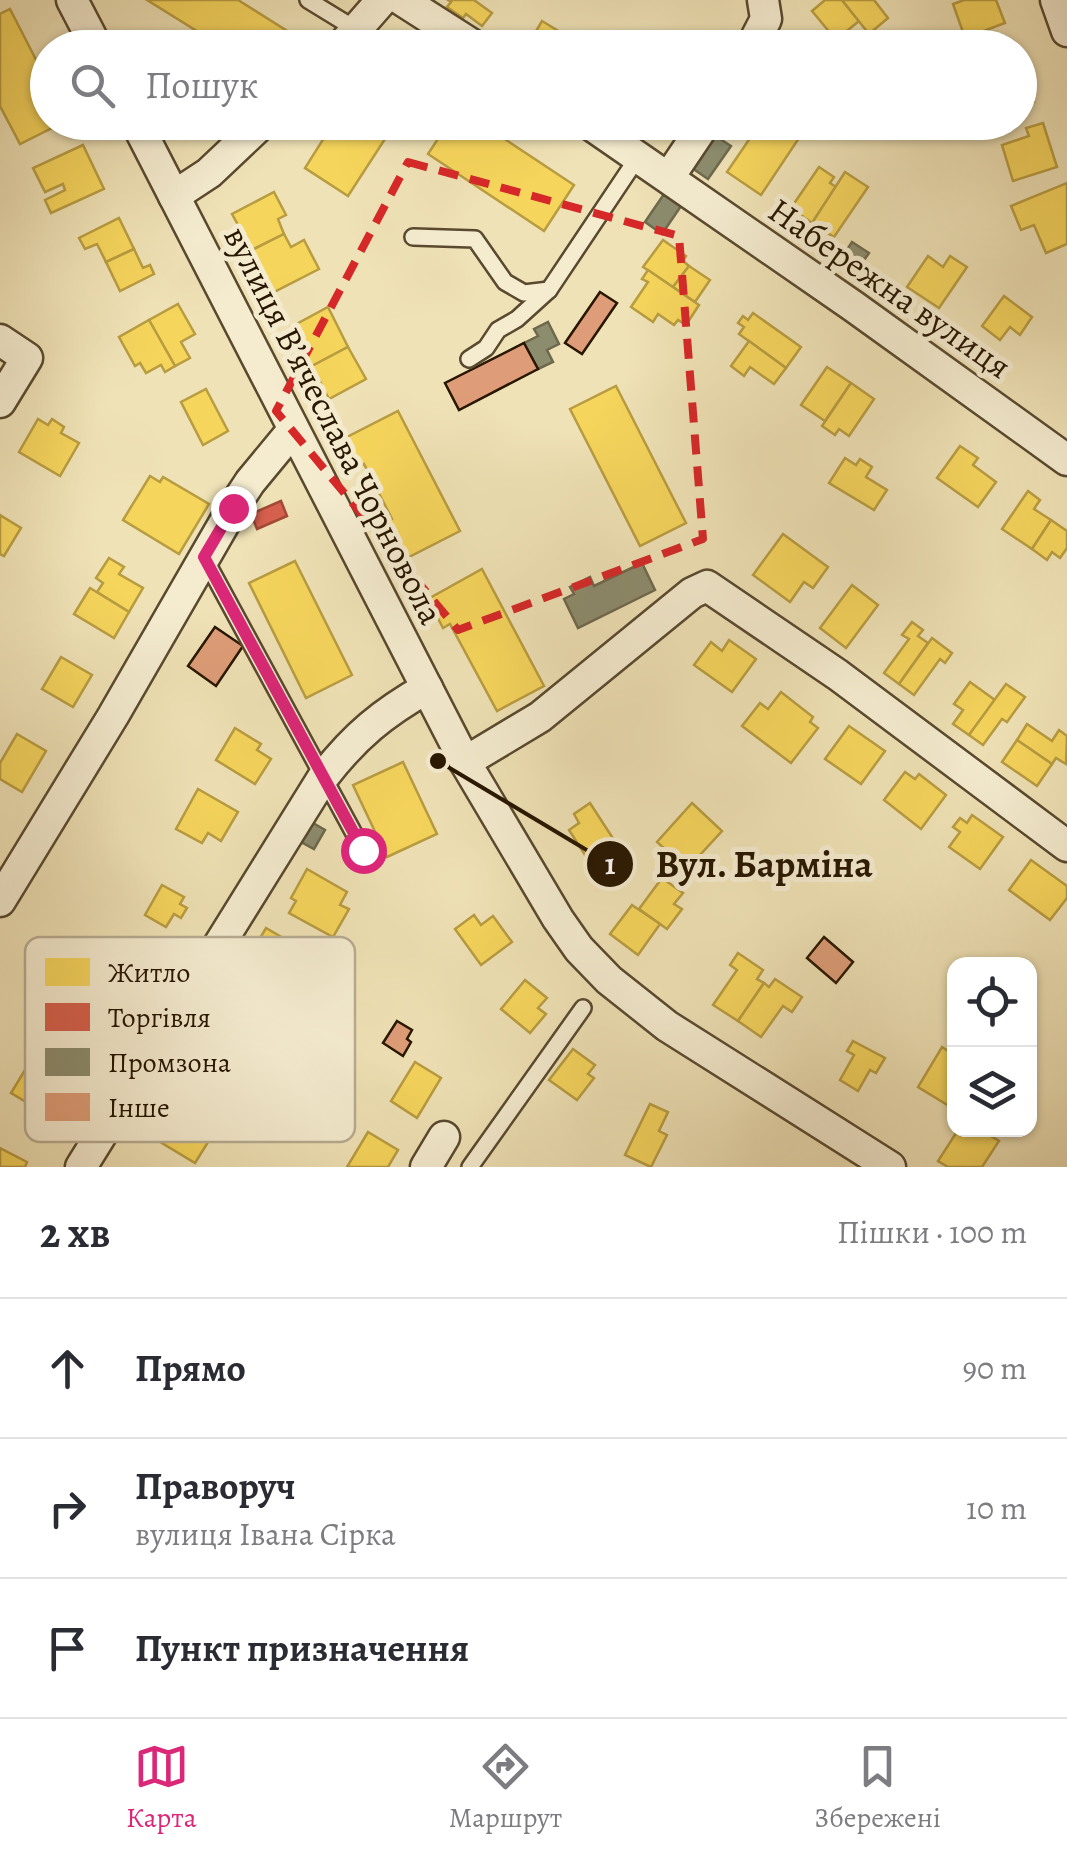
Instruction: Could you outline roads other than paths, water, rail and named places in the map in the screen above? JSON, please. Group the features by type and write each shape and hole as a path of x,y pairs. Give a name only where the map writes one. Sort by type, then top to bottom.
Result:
{"street":[{"path":"72,0 88,30"},
{"path":"356,30 382,0"},
{"path":"402,0 449,30"},
{"path":"1056,0 1067,31"},
{"path":"759,30 770,5"},
{"name":"вулиця Вʼячеслава Чорновола","path":"145,140 465,762 579,949 609,980 706,1053 890,1167"},
{"path":"174,196 209,173 244,140"},
{"name":"Набережна вулиця","path":"614,140 1067,460"},
{"path":"668,177 694,140"},
{"path":"0,340 26,358 0,402"},
{"path":"0,901 250,482 293,430"},
{"path":"465,762 540,717 692,593 707,586 838,675 1067,846"},
{"path":"224,937 324,776 372,722 427,688"},
{"path":"426,1167 444,1138"},
{"path":"81,1167 97,1142"}],"lane":[{"path":"308,0 340,30"},
{"path":"468,358 486,348 498,330 517,319 549,290 638,156"},
{"path":"413,237 474,239 506,282 524,293 549,290"},
{"path":"204,557 363,850"},
{"path":"470,1167 583,1008"}],"place":[{"name":"Вул. Барміна","path":"438,761"}]}
